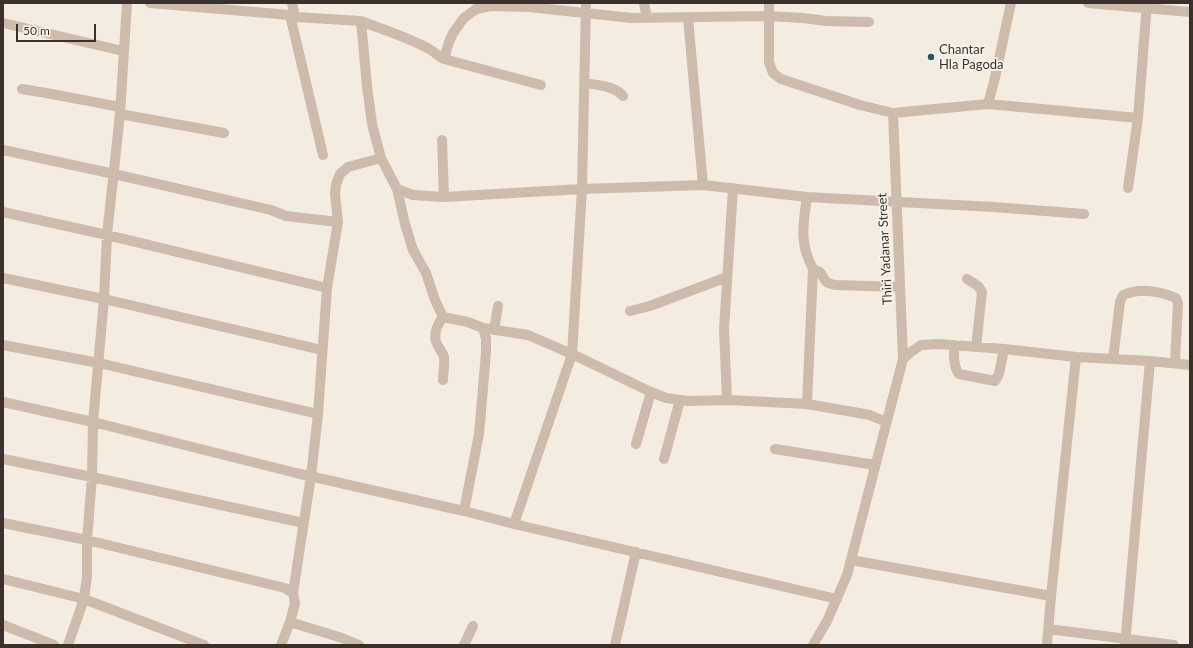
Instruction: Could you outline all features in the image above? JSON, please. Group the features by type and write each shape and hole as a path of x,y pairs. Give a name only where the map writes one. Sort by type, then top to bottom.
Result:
{"street":[{"path":"68,645 84,599 92,477 93,422 104,299 107,235 120,111 127,3"},
{"path":"150,3 361,21 427,48 444,59 541,85"},
{"path":"292,3 292,16 323,155"},
{"path":"514,524 572,354 582,189 586,3"},
{"path":"644,3 647,18"},
{"path":"768,3 769,62 773,73 781,79 860,105 893,113 988,104 1138,118"},
{"path":"988,104 1011,3"},
{"path":"1088,3 1146,5 1190,12"},
{"path":"444,59 453,33 464,18 484,5 529,7 632,18 768,16 826,21 869,22"},
{"path":"1128,188 1138,118 1146,5"},
{"path":"688,18 703,185"},
{"path":"361,21 366,86 372,124 381,158 397,189 413,250 426,273 435,300 444,317"},
{"path":"3,23 123,51"},
{"path":"585,83 607,87 620,92 623,96"},
{"path":"22,89 46,92 120,111 224,133"},
{"name":"Thiri Yadanar Street","path":"813,645 827,621 847,575 903,359 893,113"},
{"path":"442,140 444,197"},
{"path":"3,150 271,210 286,216 338,222"},
{"path":"281,645 290,622 295,603 293,592 311,476 318,414 327,288 338,222 336,185 340,174 348,167 381,158"},
{"path":"397,189 413,195 444,197 582,189 703,185 807,197 994,207 1084,214"},
{"path":"727,400 724,329 733,188"},
{"path":"807,197 803,232 807,257 813,269 807,404"},
{"path":"3,212 107,235 327,288"},
{"path":"813,269 820,272 827,284 900,287"},
{"path":"630,311 650,306 727,277"},
{"path":"3,278 104,299 322,350"},
{"path":"967,279 978,286 982,292 976,347"},
{"path":"1114,359 1120,302 1123,295 1141,290 1154,291 1176,298 1178,303 1175,363"},
{"path":"494,330 498,306"},
{"path":"444,317 468,322 484,328 528,335 666,398 680,400 727,400 807,404 870,415 886,422"},
{"path":"443,380 444,357 437,345 436,332 438,324 444,317"},
{"path":"464,511 479,434 486,353 484,328"},
{"path":"903,359 921,345 938,344 1004,349 1076,358 1150,361 1190,365"},
{"path":"3,345 99,363 318,414"},
{"path":"954,345 954,363 956,371 959,374 995,381 999,374 1004,349"},
{"path":"1047,645 1050,596 1076,358"},
{"path":"1125,642 1150,361"},
{"path":"636,444 651,392"},
{"path":"664,459 680,400"},
{"path":"3,402 93,422 514,524 837,599"},
{"path":"774,450 875,465"},
{"path":"3,459 304,523"},
{"path":"3,523 87,540 277,586 293,592"},
{"path":"615,645 636,552"},
{"path":"851,560 1050,596"},
{"path":"3,578 84,599 204,645"},
{"path":"290,622 342,638 359,645"},
{"path":"3,625 54,645"},
{"path":"464,645 473,626"},
{"path":"1048,629 1125,642 1174,645"}],"place":[{"name":"Chantar Hla Pagoda","path":"931,57"}]}
